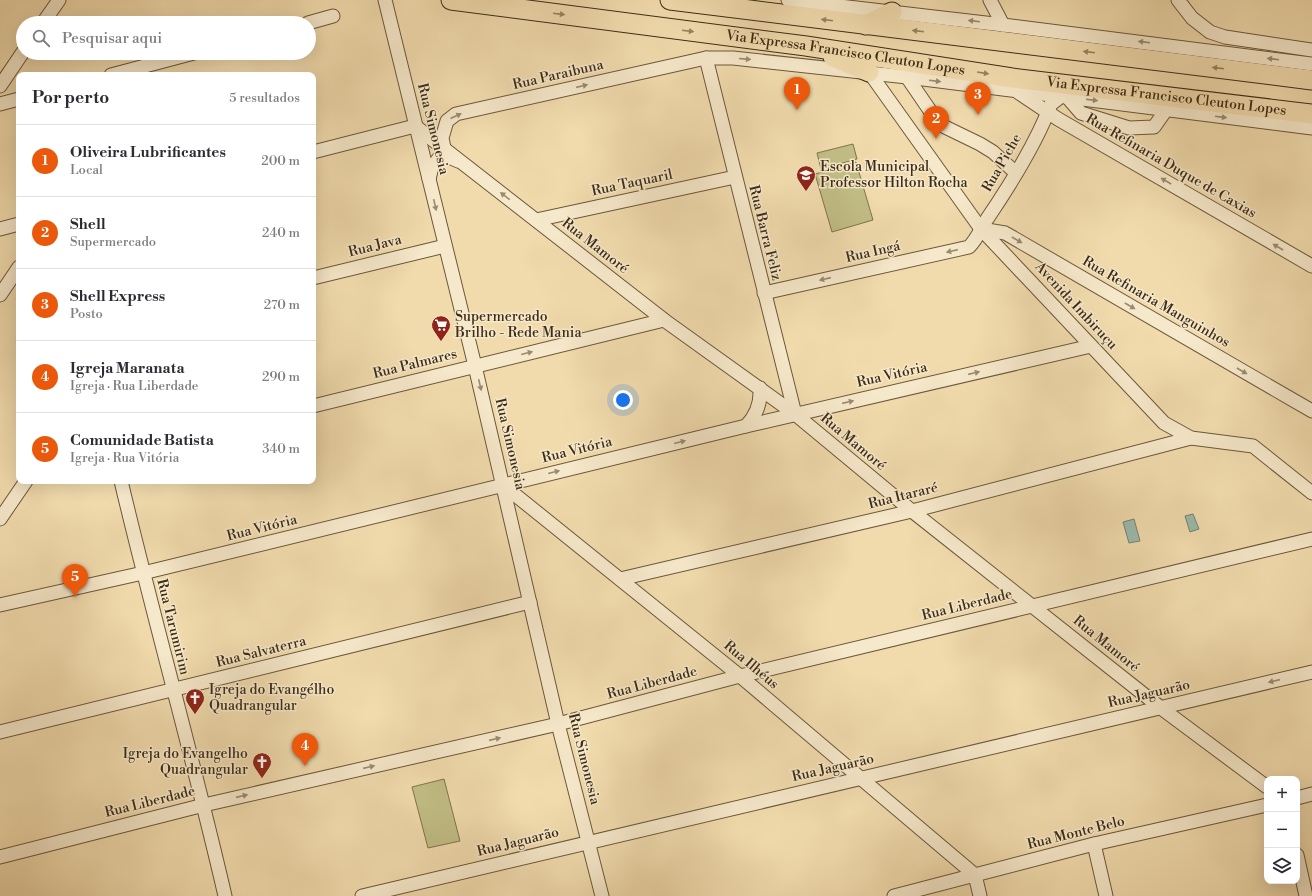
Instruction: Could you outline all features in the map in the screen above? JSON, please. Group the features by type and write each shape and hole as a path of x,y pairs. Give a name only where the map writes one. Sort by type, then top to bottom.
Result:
{"highway":[{"name":"Via Expressa Francisco Cleuton Lopes","path":"451,0 806,46 1012,78 1312,114"},
{"name":"Via Expressa Francisco Cleuton Lopes","path":"670,0 1312,80"},
{"path":"866,25 889,6"},
{"path":"806,46 869,72"}],"street":[{"path":"46,16 48,0"},
{"path":"48,16 59,0"},
{"name":"Rua Simonesia","path":"385,0 503,485 512,514 530,602 558,724 602,896"},
{"path":"795,0 889,6 1003,25 1312,64"},
{"path":"990,0 1003,25"},
{"path":"1178,0 1192,18 1210,32 1225,37 1312,50"},
{"path":"316,21 333,16"},
{"path":"1200,50 1210,32"},
{"name":"Rua Paraibuna","path":"444,148 442,138 447,121 456,114 706,58 733,58 869,72 1312,128"},
{"name":"Rua Barra Feliz","path":"706,58 795,414"},
{"path":"0,86 18,60"},
{"path":"122,72 168,60"},
{"name":"Avenida Imbiruçu","path":"869,72 981,229 1164,423 1191,438 1253,446 1312,493"},
{"path":"907,77 933,115 945,127 993,152 1016,173"},
{"name":"Rua Refinaria Duque de Caxias","path":"1016,91 1048,112 1312,266"},
{"path":"1064,97 1081,113 1129,128 1154,127 1166,110"},
{"name":"Rua Piche","path":"981,229 1016,173 1051,104 1064,97"},
{"path":"0,104 16,100"},
{"path":"316,151 416,126"},
{"name":"Rua Mamoré","path":"416,126 664,320 795,414 912,511 1264,785"},
{"path":"429,179 432,167 439,158 449,157 462,162"},
{"name":"Rua Taquaril","path":"536,220 735,177"},
{"path":"0,229 16,225"},
{"name":"Rua Ingá","path":"764,293 969,247 976,240 981,229"},
{"name":"Rua Refinaria Manguinhos","path":"981,229 1005,233 1312,411"},
{"name":"Rua Java","path":"316,277 445,246"},
{"path":"0,295 16,271"},
{"name":"Rua Palmares","path":"316,405 664,320"},
{"name":"Rua Vitória","path":"0,605 143,573 795,414 1091,346"},
{"path":"746,426 753,419 758,409 761,398 760,388"},
{"name":"Rua Itararé","path":"620,579 912,511 1191,438"},
{"path":"512,514 525,486 533,478"},
{"path":"0,519 24,484"},
{"name":"Rua Tarumirim","path":"122,484 143,573 204,805 225,896"},
{"name":"Rua Ilhéus","path":"503,485 740,676 975,875"},
{"path":"512,514 520,506 532,507"},
{"name":"Rua Liberdade","path":"0,857 204,805 558,724 740,676 1312,539"},
{"name":"Rua Salvaterra","path":"0,732 530,602"},
{"name":"Rua Jaguarão","path":"362,896 588,841 861,779 1312,672"},
{"path":"1300,797 1312,794"},
{"name":"Rua Monte Belo","path":"894,896 1094,844 1264,806"},
{"path":"1094,844 1106,896"},
{"path":"1300,869 1306,896"},
{"path":"975,875 980,896"}],"shaded area":[{"path":"853,144 857,159 821,169 817,153"},
{"path":"856,162 873,220 832,232 815,174"},
{"path":"1193,514 1199,529 1190,532 1185,516"},
{"path":"1134,519 1140,541 1129,543 1123,522"},
{"path":"444,779 460,841 428,848 412,787"}],"place":[{"name":"Oliveira Lubrificantes","path":"797,110"},
{"name":"Shell Express","path":"978,115"},
{"name":"Shell","path":"936,139"},
{"name":"Escola Municipal Professor Hilton Rocha","path":"806,192"},
{"name":"Supermercado Brilho - Rede Mania","path":"441,342"},
{"name":"Comunidade Batista","path":"75,597"},
{"name":"Igreja do Evangélho Quadrangular","path":"195,715"},
{"name":"Igreja Maranata","path":"305,766"},
{"name":"Igreja do Evangelho Quadrangular","path":"262,779"}]}
